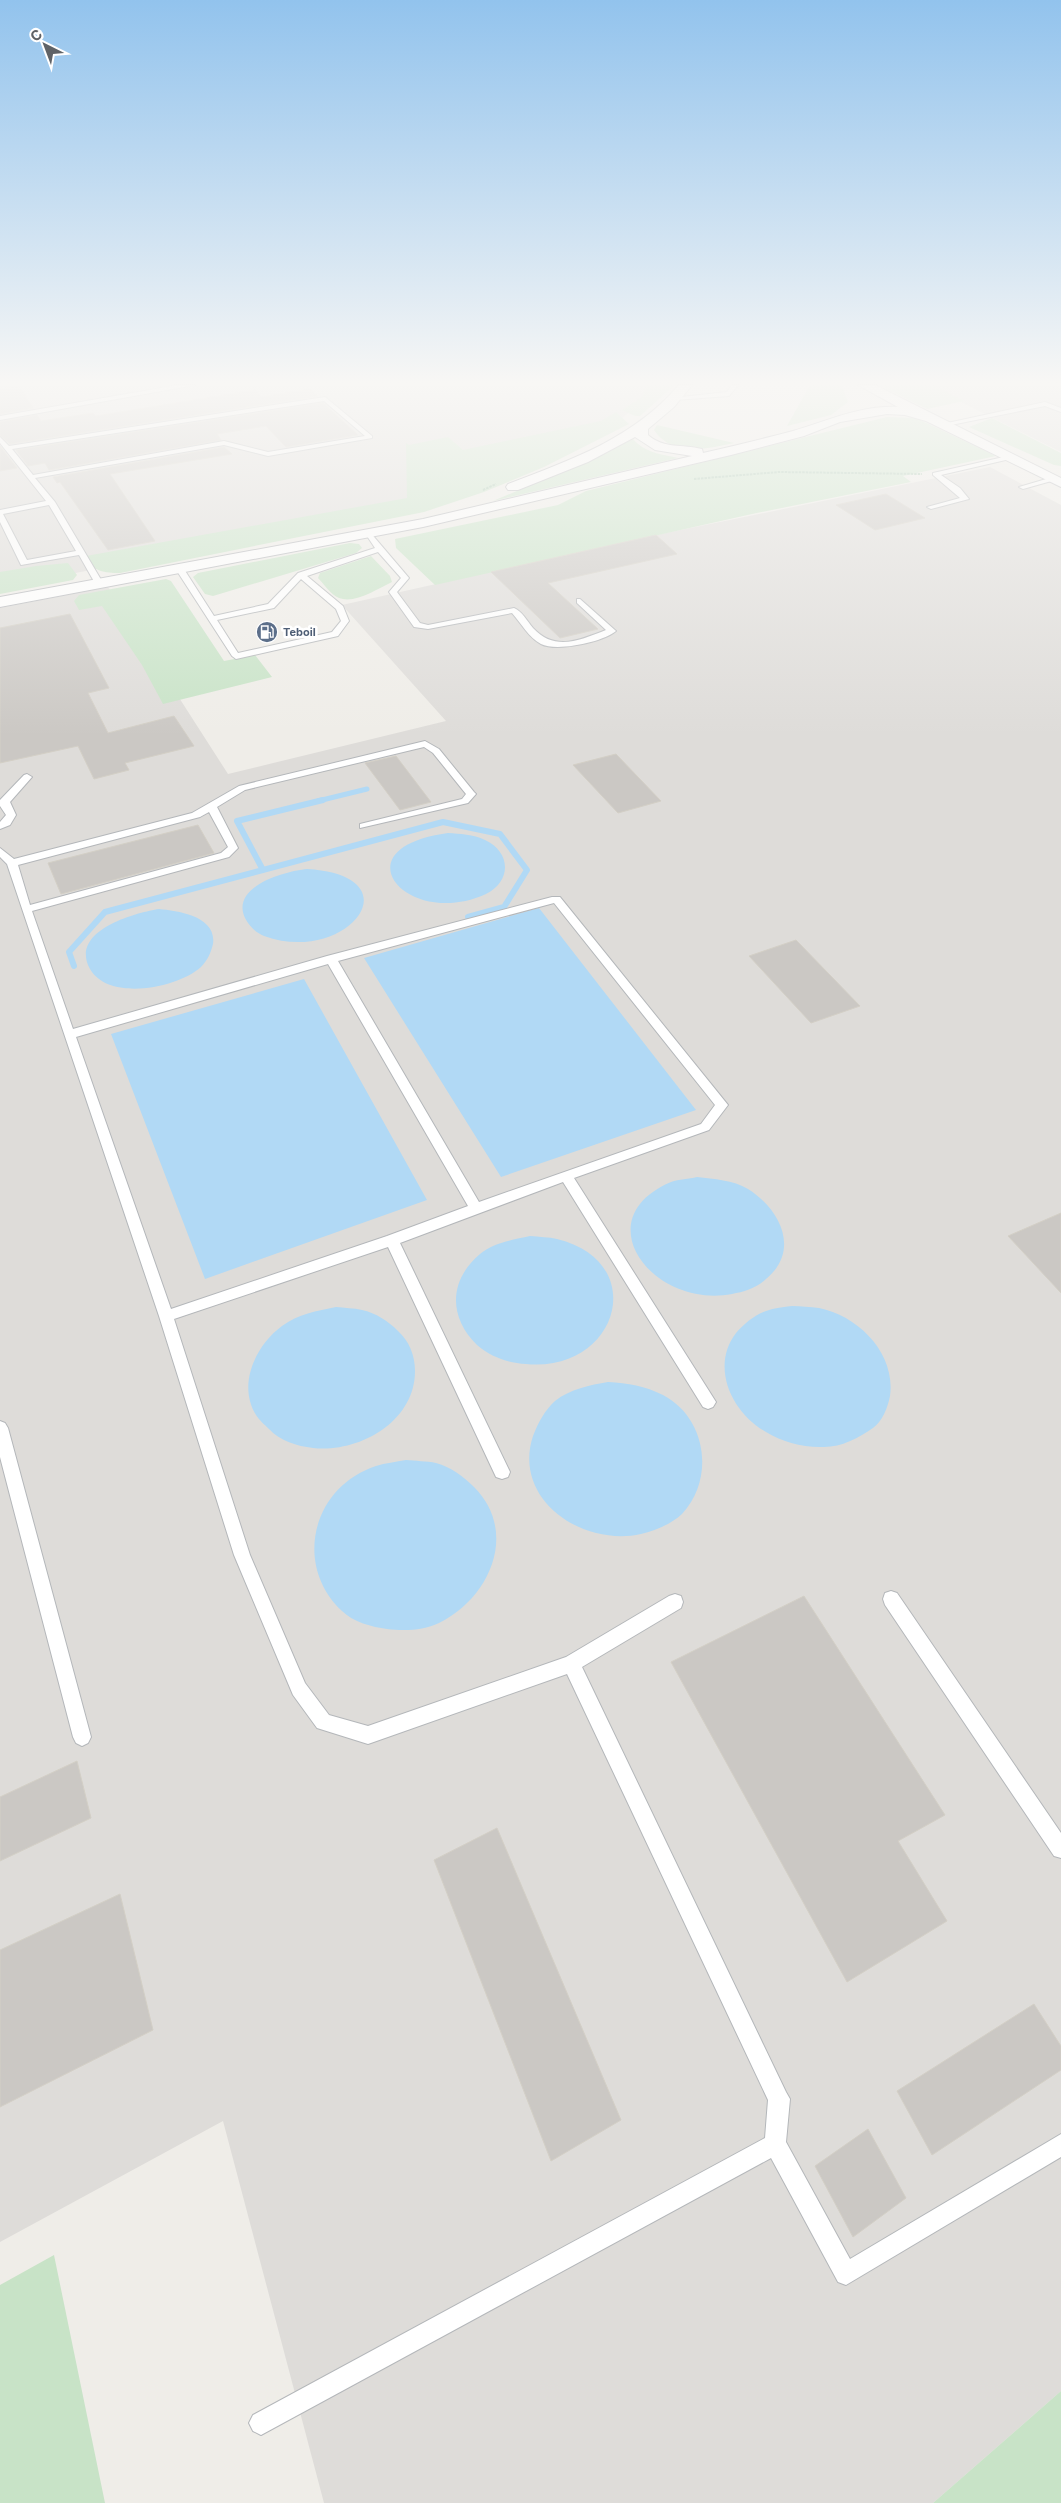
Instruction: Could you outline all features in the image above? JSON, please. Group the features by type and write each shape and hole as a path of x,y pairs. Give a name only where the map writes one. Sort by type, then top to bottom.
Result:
{"main road":[{"path":"423,523 477,502"},
{"path":"0,602 423,523 513,502"}],"lane":[{"path":"80,553 24,563 0,513 51,502 99,583"},
{"path":"930,507 953,502"},
{"path":"368,533 379,549 405,578 393,592 417,625 428,627 514,610 544,642 557,645 596,638 612,632 580,601"},
{"path":"212,619 271,606 301,575 379,549"},
{"path":"179,568 236,656 334,634 345,621 340,608 301,575"},
{"path":"12,863 196,816 242,788 425,744 436,751 471,794 465,801 364,826"},
{"path":"0,826 6,823 11,815 2,802 27,777"},
{"path":"26,909 225,856 233,848 211,806"},
{"path":"0,851 12,863 26,909 71,1034 166,1316 242,1555 299,1689 323,1722 368,1734 571,1664 675,1602"},
{"path":"71,1034 331,959 556,899 722,1105 705,1127 476,1208 392,1240 166,1316"},
{"path":"331,959 476,1208"},
{"path":"566,1176 708,1402"},
{"path":"392,1240 502,1472"},
{"path":"0,1428 82,1737"},
{"path":"891,1599 1061,1849"},
{"path":"571,1664 779,2099 776,2144 846,2274 1061,2144"},
{"path":"261,2423 776,2144"}],"shaded area":[{"path":"0,502 404,502 333,522 0,588"},
{"path":"819,502 1055,502 1061,505 1061,2391 933,2503 324,2503 223,2121 0,2242 0,608 108,587 228,774 446,721 342,605 656,535"}],"green space":[{"path":"386,502 455,502 424,512 120,573 104,572 95,568 86,556"},
{"path":"564,502 813,502 435,585 396,548 395,539 558,505"},
{"path":"350,543 359,544 362,548 356,553 213,596 205,594 193,577 198,573"},
{"path":"371,556 390,576 392,582 366,595 352,599 336,597 318,578 320,573"},
{"path":"68,563 77,575 73,580 0,594 0,572"},
{"path":"166,579 171,581 224,661 255,655 272,677 163,704 142,665 102,606 79,610 74,601 79,595"},
{"path":"54,2255 105,2503 0,2503 0,2285"},
{"path":"1061,2391 1061,2503 933,2503"}],"water":[{"path":"448,833 480,838 494,845 500,852 504,859 504,874 494,888 486,894 457,902 431,902 410,894 396,883 390,868 396,854 414,841"},
{"path":"307,869 340,875 359,887 364,901 358,916 343,930 321,939 294,942 264,936 256,931 245,918 242,907 245,897 262,882 286,873"},
{"path":"539,908 696,1110 501,1177 364,958"},
{"path":"159,909 176,911 195,917 209,927 213,935 213,944 209,956 201,967 177,981 161,986 144,988 112,986 99,979 90,969 86,956 88,944 96,934 107,926 121,920"},
{"path":"304,979 427,1200 205,1279 111,1034"},
{"path":"697,1177 730,1182 748,1189 769,1207 777,1219 784,1243 782,1256 777,1268 762,1282 746,1291 732,1294 703,1295 677,1288 655,1275 639,1258 631,1238 633,1217 645,1198 671,1182"},
{"path":"530,1236 557,1239 586,1251 605,1270 613,1291 611,1314 601,1334 583,1352 558,1362 526,1364 506,1361 494,1356 477,1345 461,1323 457,1311 458,1287 462,1275 470,1264 491,1247"},
{"path":"792,1306 819,1308 834,1312 848,1319 872,1339 881,1352 890,1380 888,1405 879,1422 873,1428 850,1441 831,1447 816,1447 794,1444 779,1439 754,1424 743,1413 729,1388 725,1374 725,1360 728,1346 736,1333 757,1315 772,1309"},
{"path":"336,1307 359,1309 377,1315 402,1335 411,1349 414,1359 413,1389 406,1405 395,1419 365,1439 331,1448 313,1448 295,1444 273,1433 256,1415 248,1391 252,1366 264,1344 282,1326 301,1316"},
{"path":"608,1382 650,1389 678,1405 689,1418 697,1434 701,1450 702,1467 699,1484 692,1500 682,1514 657,1529 641,1534 619,1536 597,1533 576,1526 557,1514 543,1499 533,1480 529,1459 533,1436 548,1408 561,1397 574,1391 587,1386"},
{"path":"406,1460 436,1463 456,1472 470,1483 488,1505 495,1524 496,1543 492,1562 484,1581 472,1598 457,1612 439,1623 413,1630 381,1628 363,1623 346,1615 327,1592 318,1572 314,1550 317,1529 324,1509 337,1491 354,1476 376,1466"}],"building":[{"path":"74,502 129,502 155,541 108,550"},
{"path":"851,502 899,502 925,518 875,530 836,505"},
{"path":"656,535 677,554 548,583 598,629 560,638 491,572"},
{"path":"70,614 109,688 88,693 108,733 174,716 194,746 125,763 129,770 94,779 78,746 0,763 0,628"},
{"path":"616,754 661,801 618,813 573,765"},
{"path":"396,756 431,802 400,810 365,763"},
{"path":"198,825 214,853 61,894 48,863"},
{"path":"796,940 860,1006 811,1023 749,956"},
{"path":"1061,1213 1061,1293 1008,1236"},
{"path":"804,1596 945,1815 898,1841 947,1921 847,1982 671,1662"},
{"path":"77,1761 91,1818 0,1861 0,1797"},
{"path":"497,1828 621,2120 551,2161 434,1860"},
{"path":"120,1894 153,2030 0,2107 0,1950"},
{"path":"1034,2004 1061,2046 1061,2070 932,2155 897,2091"},
{"path":"868,2129 906,2198 853,2237 815,2166"}],"waterway":[{"path":"318,801 367,789"},
{"path":"263,870 237,821 323,800"},
{"path":"263,870 443,822 500,834 527,870 504,907 468,917"},
{"path":"74,966 69,952 105,912 263,870"}],"place":[{"name":"Teboil","path":"267,632"}]}
